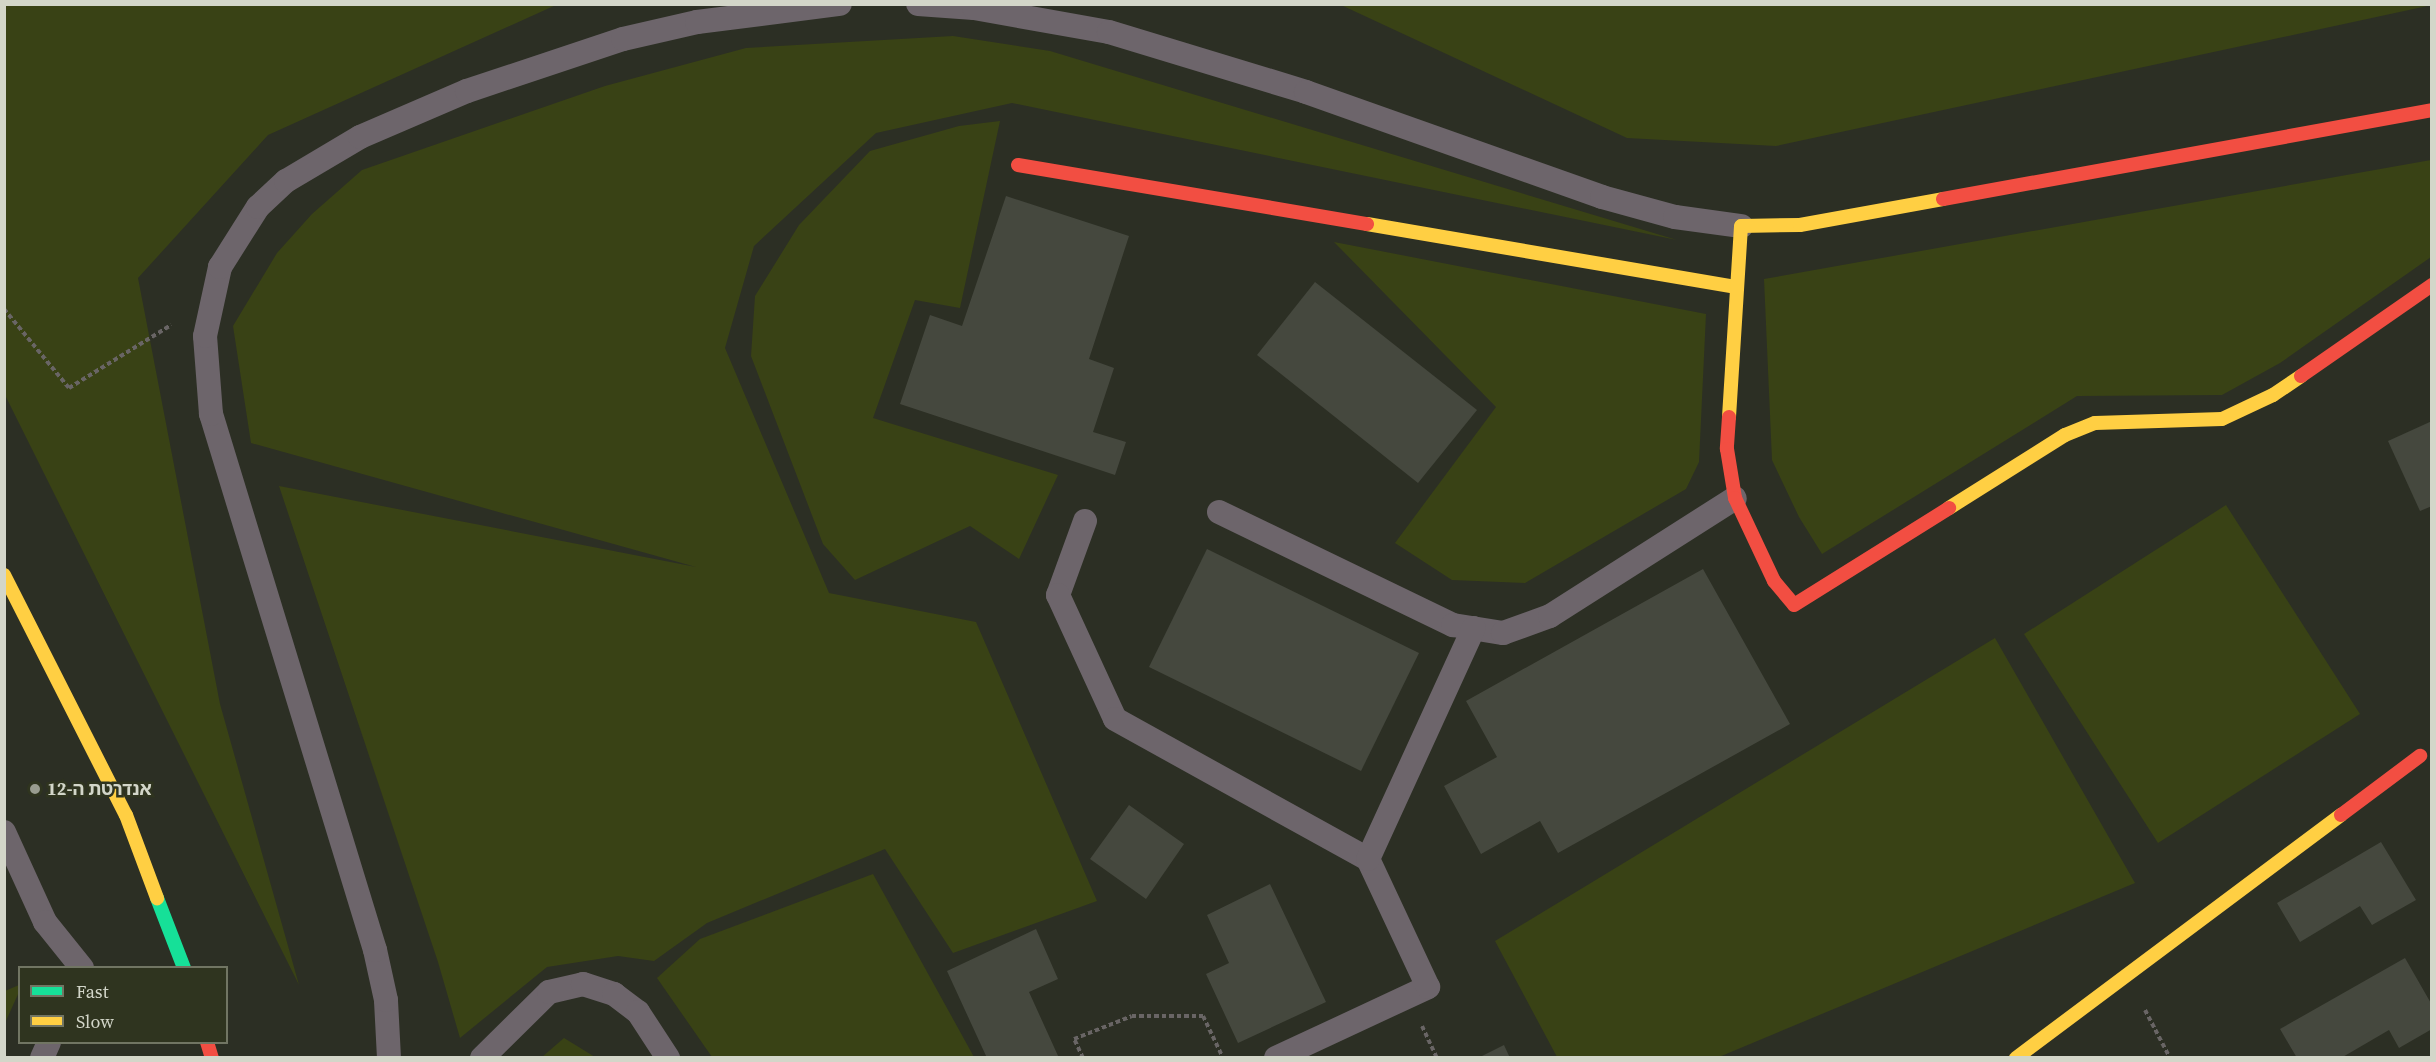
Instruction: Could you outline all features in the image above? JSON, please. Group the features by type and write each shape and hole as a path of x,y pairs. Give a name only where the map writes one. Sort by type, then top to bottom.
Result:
{"street":[{"path":"2432,110 1800,225 1741,226 1727,449 1735,498 1774,581 1794,605 2065,435 2095,423 2222,418 2273,395 2432,285"},
{"path":"1018,165 1737,286"},
{"path":"4,574 126,815 183,966"},
{"path":"2016,1058 2420,756"}],"lane":[{"path":"389,1058 386,1000 375,950 211,414 205,336 210,301 220,267 258,207 312,163 360,136 467,91 623,39 697,22 840,4"},
{"path":"918,4 1041,18 1120,35 1348,107 1602,197 1675,217 1741,226"},
{"path":"1219,512 1453,625 1503,633 1550,616 1735,498"},
{"path":"1085,521 1058,595 1115,719 1368,859 1428,987 1276,1058"},
{"path":"1368,859 1474,628"},
{"path":"4,832 45,922 80,966"},
{"path":"482,1058 549,992 583,984 614,994 638,1012 668,1058"},
{"path":"42,1058 48,1044"}],"path":[{"path":"4,309 69,388 210,301"},
{"path":"2127,975 2170,1058"},
{"path":"1083,1058 1074,1039 1132,1016 1203,1016 1223,1058"}],"green space":[{"path":"5,4 556,5 268,135 138,278 220,704 299,985 5,395"},
{"path":"1341,5 2432,5 1776,146 1627,138"},
{"path":"953,36 1050,51 1677,240 1012,103 876,133 754,246 725,348 829,593 976,622 1097,901 953,953 885,849 707,923 654,961 618,956 547,967 460,1038 438,962 279,486 696,567 251,443 233,326 277,253 312,214 362,170 605,86 746,48"},
{"path":"1000,121 960,308 915,300 873,418 1058,475 1019,559 970,526 855,580 823,544 751,356 755,296 799,225 870,151 959,126"},
{"path":"2431,160 2431,257 2280,363 2222,395 2077,396 1822,554 1799,517 1772,460 1764,279"},
{"path":"1334,242 1706,314 1699,462 1686,489 1525,583 1452,580 1395,543 1496,407"},
{"path":"2226,505 2360,714 2158,843 2024,634"},
{"path":"1995,638 2135,883 1719,1057 1557,1057 1495,941"},
{"path":"873,874 974,1057 712,1057 657,978 700,939"},
{"path":"18,985 18,994 5,1023 5,991"},
{"path":"564,1038 595,1057 542,1057"}],"building":[{"path":"1006,196 1129,236 1089,359 1114,368 1093,432 1126,442 1115,475 900,404 930,315 962,326"},
{"path":"1315,282 1477,410 1418,483 1257,355"},
{"path":"2432,421 2432,506 2420,511 2388,441"},
{"path":"1207,549 1419,653 1361,771 1149,667"},
{"path":"1703,569 1790,724 1558,853 1540,821 1481,854 1444,786 1497,757 1466,701"},
{"path":"1129,805 1184,844 1146,899 1090,859"},
{"path":"2381,842 2416,900 2372,925 2360,906 2300,942 2277,903"},
{"path":"1270,884 1326,1002 1238,1043 1206,974 1229,963 1207,915"},
{"path":"1036,929 1058,979 1029,992 1059,1058 987,1058 947,971"},
{"path":"2405,958 2432,1005 2432,1029 2399,1048 2389,1030 2341,1058 2297,1058 2280,1029"},
{"path":"1504,1045 1510,1058 1478,1058"}],"traffic: fast":[{"path":"157,898 183,966"}],"traffic: slow":[{"path":"1729,417 1741,226 1800,225 1943,199"},
{"path":"1367,224 1737,287"},
{"path":"1949,508 2065,435 2095,423 2222,419 2273,395 2301,376"},
{"path":"4,575 126,815 157,898"},
{"path":"2016,1058 2341,815"}],"traffic: jam":[{"path":"1943,199 2432,110"},
{"path":"1018,165 1367,224"},
{"path":"2301,376 2432,285"},
{"path":"1729,417 1727,449 1735,498 1774,581 1794,605 1949,508"},
{"path":"2341,815 2420,756"},
{"path":"208,1044 212,1058"}],"place":[{"name":"אנדרטת ה-12","path":"35,789"}]}
